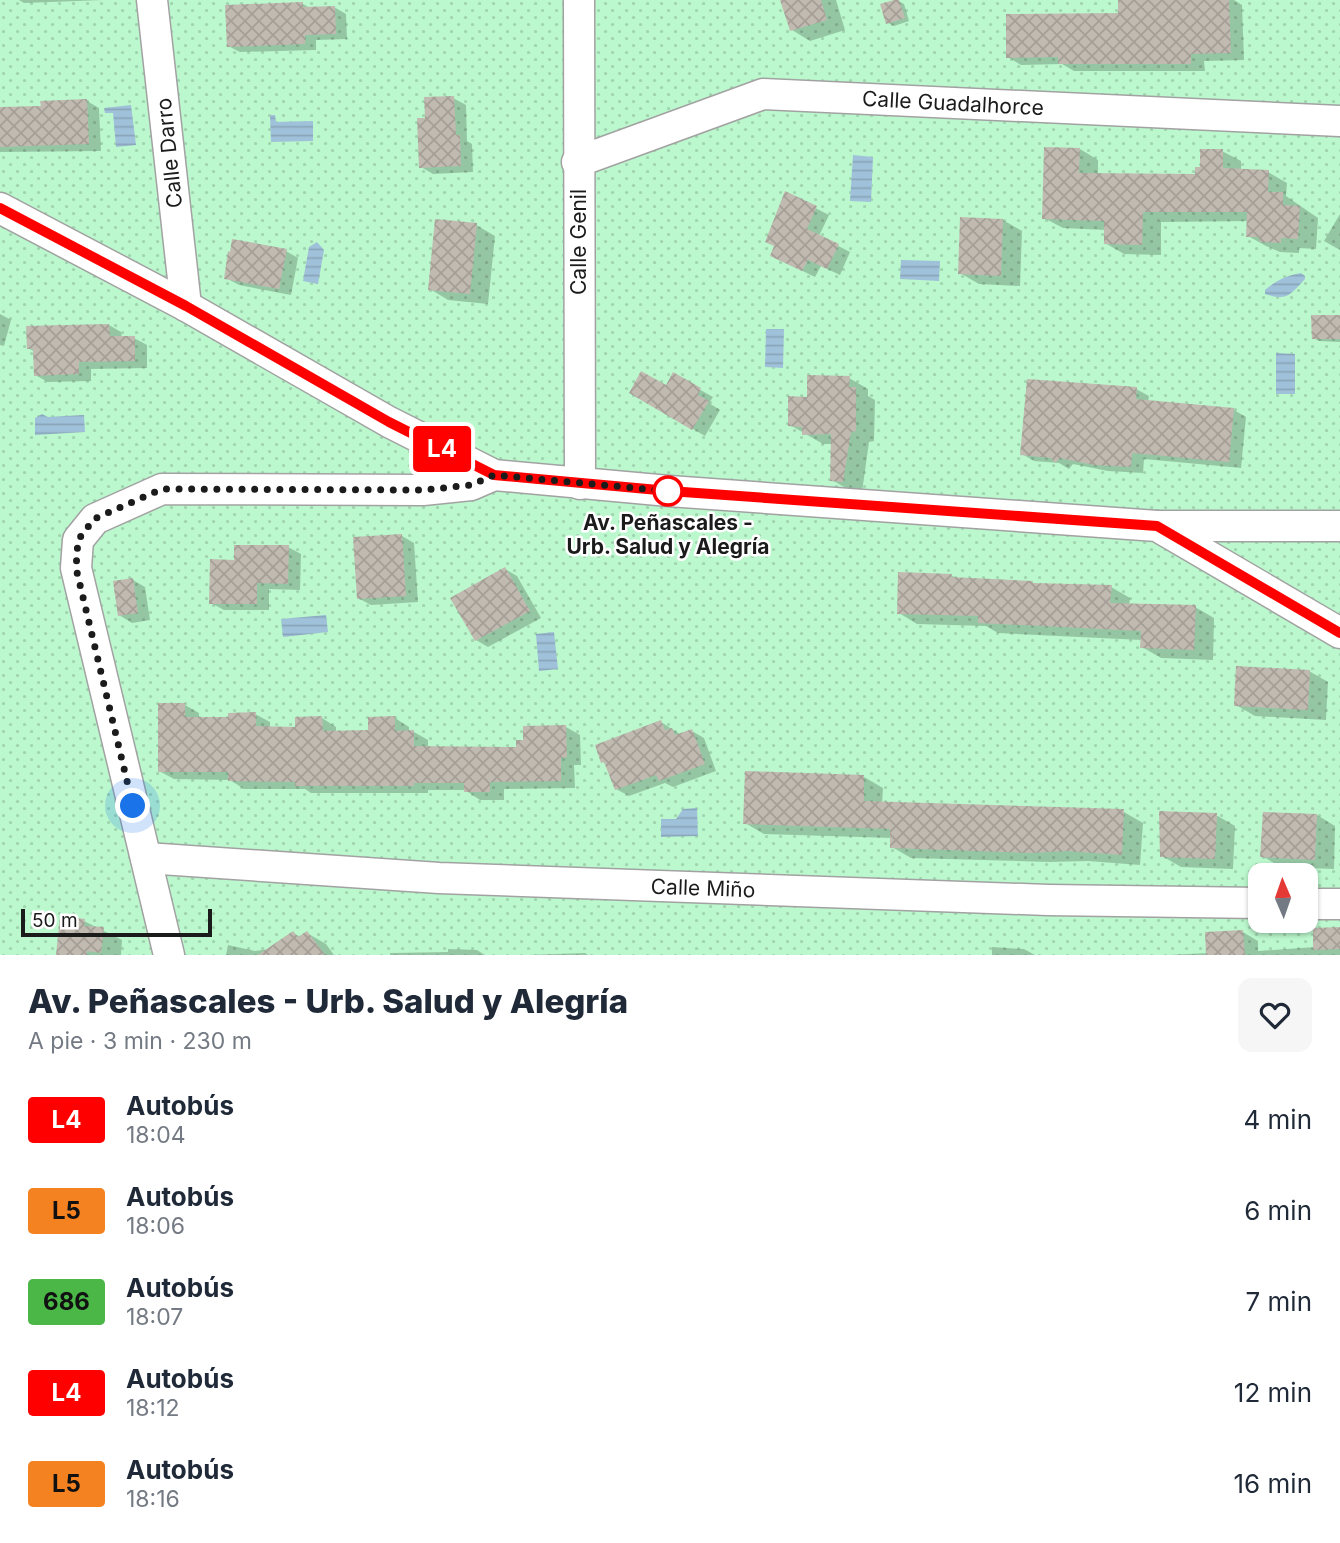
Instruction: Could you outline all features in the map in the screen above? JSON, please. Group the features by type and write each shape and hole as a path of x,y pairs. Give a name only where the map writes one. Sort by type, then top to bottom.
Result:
{"street":[{"name":"Calle Darro","path":"152,0 186,306"},
{"name":"Calle Genil","path":"579,0 580,484"},
{"name":"Calle Guadalhorce","path":"578,162 763,94 1340,121"},
{"path":"0,208 186,306 389,422 494,475 580,484 1157,526 1340,526"},
{"path":"169,955 76,568 78,540 94,519 162,489 424,490 471,485 494,475"},
{"path":"1157,526 1340,633"},
{"name":"Calle Miño","path":"146,858 439,878 1034,900 1248,903"},
{"path":"1318,904 1340,904"}],"green space":[{"path":"0,0 1340,0 1340,955 0,955"}],"water":[{"path":"131,105 136,145 116,147 113,113 105,113 104,108"},
{"path":"270,115 275,115 276,122 313,121 313,141 271,142"},
{"path":"853,155 873,157 871,202 850,201"},
{"path":"317,242 324,250 318,284 303,281 309,247"},
{"path":"901,260 940,261 939,281 900,279"},
{"path":"1301,273 1305,279 1287,296 1265,294 1265,290 1277,281"},
{"path":"766,329 784,329 783,368 765,367"},
{"path":"1276,353 1295,354 1295,394 1276,394"},
{"path":"42,414 48,417 84,415 85,432 35,435 35,418"},
{"path":"326,615 328,632 283,637 281,619"},
{"path":"554,632 558,669 539,671 536,634"},
{"path":"697,808 698,836 661,837 661,819 676,819 683,809"}],"building":[{"path":"780,0 821,0 827,20 790,31"},
{"path":"899,0 905,18 886,24 880,4"},
{"path":"1118,0 1229,0 1231,53 1191,54 1191,64 1058,64 1058,57 1006,58 1006,14 1118,13"},
{"path":"303,2 303,7 335,6 336,34 305,35 305,44 227,47 225,5"},
{"path":"454,96 461,166 419,168 417,118 425,118 424,97"},
{"path":"87,99 89,144 0,147 0,107 41,106 40,101"},
{"path":"1044,147 1080,148 1079,173 1195,174 1195,167 1200,167 1200,149 1223,149 1223,168 1269,170 1268,192 1283,192 1283,205 1300,206 1298,239 1281,238 1281,243 1260,242 1259,237 1246,237 1247,212 1143,212 1142,245 1104,244 1104,221 1042,219"},
{"path":"785,191 817,206 807,229 839,244 827,269 808,260 802,271 770,256 774,246 765,242"},
{"path":"960,217 1003,219 1001,276 958,274"},
{"path":"435,219 477,223 470,294 428,290"},
{"path":"232,239 287,249 279,289 224,279"},
{"path":"1311,315 1340,315 1340,339 1312,339"},
{"path":"109,324 110,336 135,336 135,361 79,362 79,374 34,376 33,349 27,349 26,326"},
{"path":"641,371 666,385 673,372 701,388 698,395 709,401 692,430 629,393"},
{"path":"807,375 850,376 849,387 856,387 856,431 851,432 843,482 830,481 831,434 802,435 802,427 788,426 788,396 807,397"},
{"path":"1027,379 1137,387 1136,399 1234,408 1229,462 1132,453 1131,467 1094,465 1060,458 1055,463 1051,458 1020,455"},
{"path":"402,534 406,596 357,599 353,537"},
{"path":"234,545 289,545 288,584 257,583 257,604 209,604 210,559 234,560"},
{"path":"505,567 530,611 475,641 450,598"},
{"path":"898,572 952,574 951,577 1033,581 1032,583 1112,585 1110,603 1196,605 1194,650 1140,648 1141,631 978,623 978,616 897,614"},
{"path":"133,578 138,613 118,616 113,581"},
{"path":"1236,666 1310,670 1308,710 1234,706"},
{"path":"158,703 185,703 185,717 228,717 228,713 256,712 256,726 295,727 295,717 322,716 323,731 368,730 368,717 395,716 395,731 414,730 414,746 516,747 516,740 523,740 523,726 566,725 567,757 561,758 561,781 490,782 490,792 464,792 464,783 414,783 414,786 295,786 295,782 228,781 228,772 158,772"},
{"path":"661,720 665,730 672,728 675,735 692,729 705,764 659,781 656,775 615,790 595,745"},
{"path":"745,771 864,775 864,801 1124,809 1122,855 1067,851 1030,853 890,848 890,829 743,824"},
{"path":"1159,811 1217,813 1215,859 1160,857"},
{"path":"1263,812 1317,814 1315,860 1260,857"},
{"path":"60,916 85,919 84,926 104,927 101,953 87,951 87,955 56,955"},
{"path":"1340,927 1340,949 1313,950 1313,933 1318,933 1318,928"},
{"path":"1243,930 1245,955 1206,955 1205,932"},
{"path":"293,931 298,937 307,931 325,955 258,955"}],"bus line":[{"name":"L4","path":"0,208 186,306 389,422 494,475 669,491 1157,526 1340,633"}],"place":[{"name":"Av. Peñascales - Urb. Salud y Alegría","path":"668,491"}],"route":[{"path":"133,806 76,568 78,540 94,519 162,489 424,490 471,485 494,475 668,491"}]}
